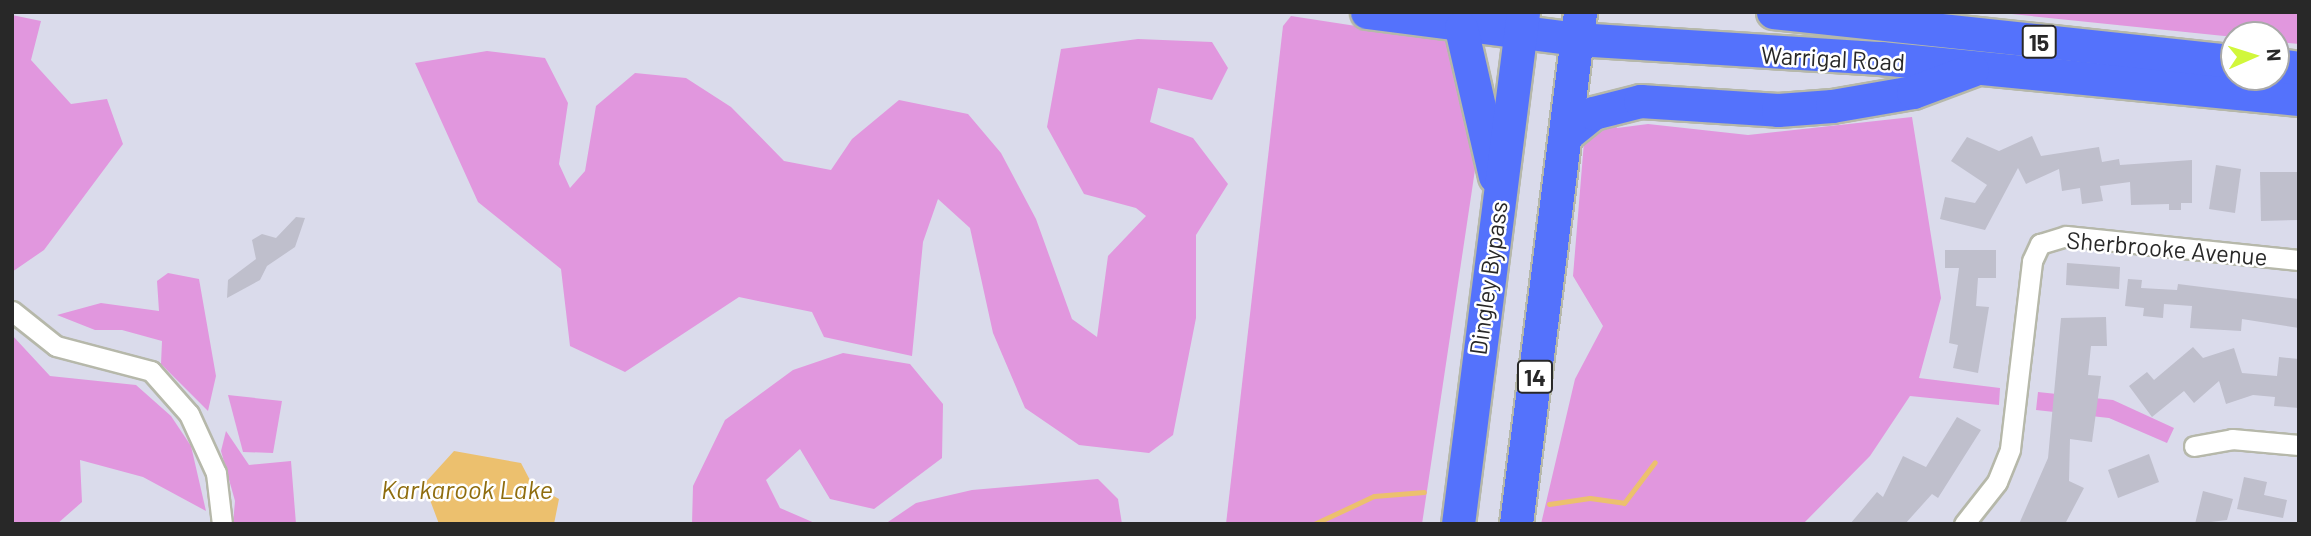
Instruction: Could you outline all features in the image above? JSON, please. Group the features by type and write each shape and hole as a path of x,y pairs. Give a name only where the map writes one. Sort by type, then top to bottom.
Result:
{"highway":[{"name":"Warrigal Road","path":"1367,12 1461,28 1521,23 1579,25 2299,99"},
{"name":"Warrigal Road","path":"1773,12 2220,60"},
{"name":"Dingley Bypass","path":"1458,524 1521,23"},
{"name":"14","path":"1516,524 1579,25"},
{"path":"1461,28 1500,195"},
{"path":"1566,135 1593,113 1640,101 1770,110 1832,106 1913,92 1981,67"}],"street":[{"name":"Sherbrooke Avenue","path":"1964,524 1997,482 2010,449 2032,261 2040,244 2066,236 2299,260"},
{"path":"12,311 57,346 151,372 189,414 216,473 222,524"},
{"path":"2194,446 2232,439 2299,445"}],"shaded area":[{"path":"1992,12 2299,12 2299,44 2290,43 2290,21 2220,21 2220,36"},
{"path":"12,15 41,21 31,60 71,104 107,99 123,144 44,250 12,272"},
{"path":"1291,16 1447,40 1479,143 1422,524 1226,524 1283,26"},
{"path":"1138,39 1212,42 1228,68 1212,100 1158,88 1150,122 1193,138 1228,184 1196,235 1196,318 1173,435 1149,453 1079,445 1025,408 993,333 970,228 938,199 923,242 912,356 824,337 812,312 739,297 625,372 570,346 561,269 478,202 415,63 487,51 545,58 568,103 559,164 570,188 585,171 596,106 635,73 686,78 731,107 784,161 831,170 852,139 899,100 968,114 1001,153 1036,219 1072,319 1097,337 1108,256 1146,216 1136,208 1084,194 1047,127 1061,49"},
{"path":"1611,114 1617,128 1648,124 1748,135 1912,117 1941,298 1919,378 2000,388 1999,405 1910,396 1870,456 1803,524 1541,524 1575,379 1603,326 1573,276 1584,142"},
{"path":"168,273 199,279 216,376 208,411 161,364 162,341 122,330 95,330 57,315 101,303 159,311 157,281"},
{"path":"12,335 50,376 136,385 171,416 191,446 206,511 143,477 80,460 82,502 57,524 12,524"},
{"path":"843,353 910,364 943,404 942,458 874,509 830,499 800,449 766,480 780,508 817,524 692,524 693,486 725,420 793,370"},
{"path":"2038,392 2113,400 2174,428 2167,443 2109,418 2036,410"},
{"path":"228,395 282,401 273,453 243,452"},
{"path":"226,431 249,465 291,461 296,524 233,524 235,501 221,451"},
{"path":"1098,479 1118,499 1122,524 885,524 916,503 972,490"}],"water":[{"name":"Karkarook Lake","path":"454,451 521,463 532,484 559,499 554,524 439,524 424,484"}],"building":[{"path":"2032,136 2041,156 2099,147 2102,162 2119,159 2120,165 2192,160 2192,203 2181,203 2181,210 2169,210 2169,204 2131,205 2130,182 2100,186 2103,201 2082,204 2080,188 2062,191 2059,169 2026,184 2018,168 1985,230 1940,219 1945,197 1975,203 1987,185 1951,161 1967,137 1999,151"},
{"path":"2216,165 2241,169 2235,213 2209,209"},
{"path":"2260,172 2299,172 2299,220 2261,221"},
{"path":"296,217 305,218 295,247 267,266 260,280 227,298 228,280 256,259 252,240 262,234 276,238"},
{"path":"1945,250 1996,250 1996,278 1978,278 1976,306 1989,307 1978,373 1953,368 1958,345 1949,343 1959,268 1945,268"},
{"path":"2067,263 2120,267 2119,289 2066,285"},
{"path":"2128,279 2142,280 2141,288 2177,290 2178,284 2299,299 2299,328 2242,319 2241,331 2190,328 2192,306 2164,304 2163,318 2143,316 2144,308 2125,306"},
{"path":"2106,317 2107,346 2091,346 2088,375 2101,376 2092,442 2070,439 2069,481 2084,488 2065,524 2019,524 2048,458 2061,318"},
{"path":"2193,347 2203,358 2234,348 2242,373 2277,376 2279,357 2299,359 2299,408 2274,406 2275,397 2253,395 2226,404 2219,381 2194,403 2184,391 2152,417 2129,386 2147,372 2154,380"},
{"path":"1957,417 1981,430 1938,498 1932,494 1905,524 1850,524 1877,492 1883,497 1903,456 1926,467"},
{"path":"2149,454 2159,482 2118,498 2108,470"},
{"path":"2244,477 2267,482 2264,495 2287,500 2283,518 2237,509"},
{"path":"2203,491 2233,499 2227,520 2195,524"}],"waterway":[{"path":"1549,504 1590,498 1624,503 1655,462"},
{"path":"1314,524 1374,496 1424,492"}]}
